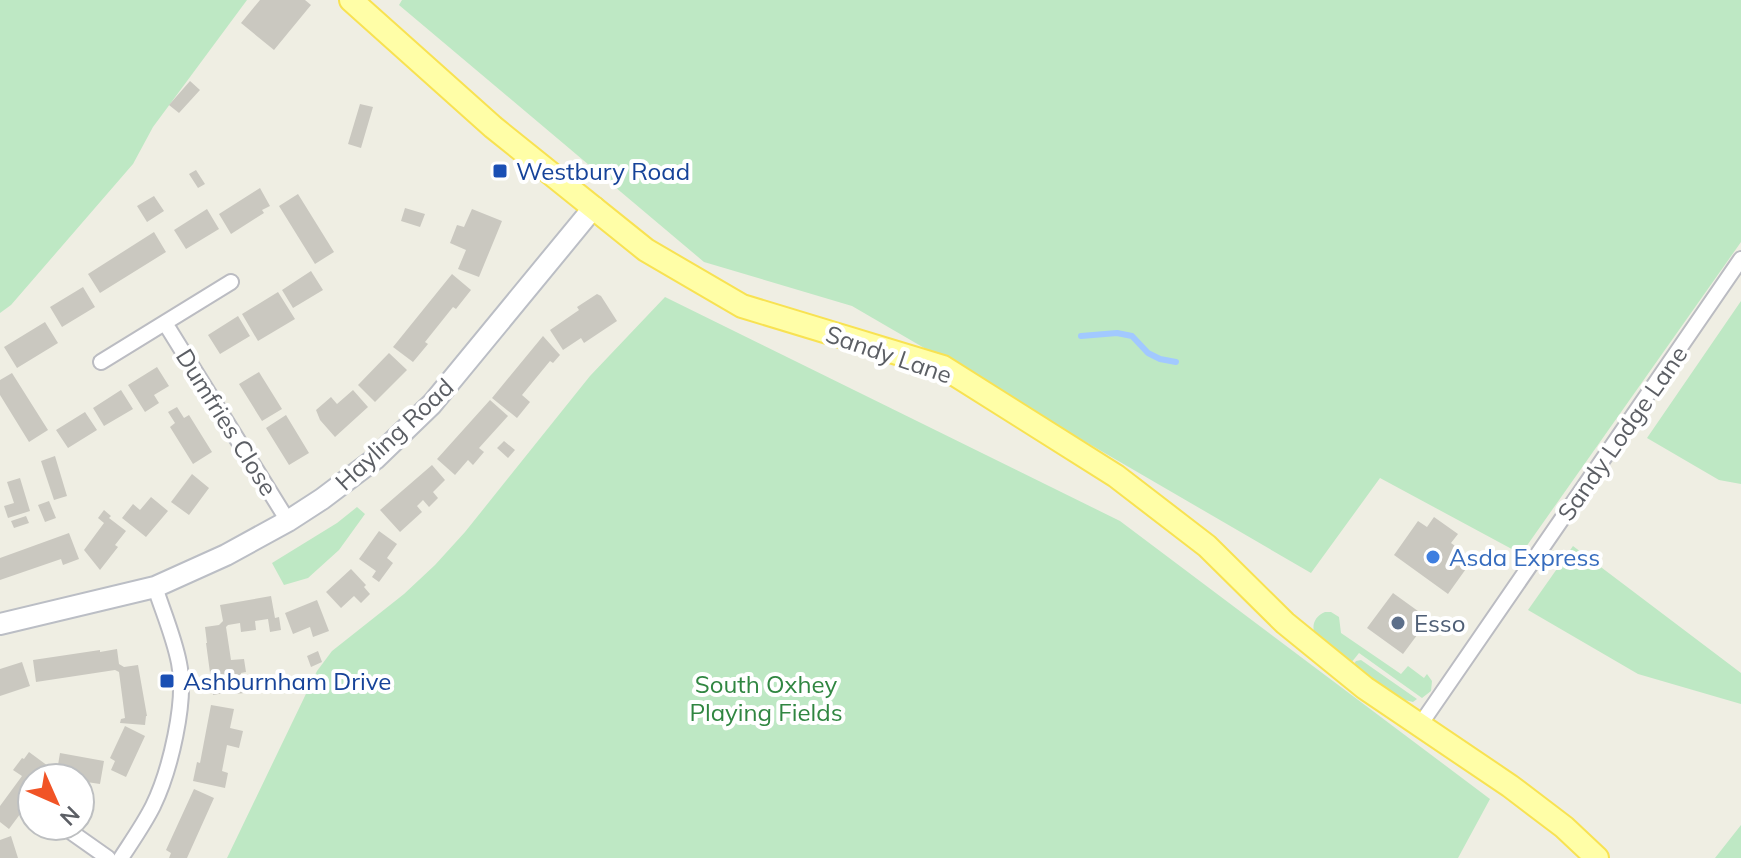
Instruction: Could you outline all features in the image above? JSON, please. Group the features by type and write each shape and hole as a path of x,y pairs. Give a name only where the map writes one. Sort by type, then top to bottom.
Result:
{"main road":[{"name":"Sandy Lane","path":"357,2 493,127 646,250 742,306 943,367 1116,476 1207,546 1285,623 1365,688 1564,827 1597,858"}],"street":[{"name":"Hayling Road","path":"0,624 155,587 226,555 288,521 344,484 432,404 594,207"},
{"name":"Sandy Lodge Lane","path":"1420,725 1741,259"},
{"name":"Dumfries Close","path":"101,362 231,282"},
{"name":"Dumfries Close","path":"165,323 288,521"},
{"path":"121,858 146,820 159,792 180,712 180,664 155,587"},
{"path":"85,842 108,858"}],"green space":[{"path":"0,0 247,0 153,127 133,164 11,305 0,313"},
{"path":"402,0 1741,0 1741,242 1521,554 1380,478 1311,573 852,306 704,262 399,5"},
{"name":"South Oxhey Playing Fields","path":"665,297 1120,521 1490,799 1458,858 227,858 317,671 332,651 435,565 590,376"},
{"path":"1741,301 1741,484 1719,480 1647,438"},
{"path":"357,507 365,514 339,550 308,578 284,585 272,563"},
{"path":"1573,546 1741,673 1741,704 1638,674 1528,610"},
{"path":"1325,612 1339,617 1341,633 1401,674 1408,666 1424,678 1427,674 1432,681 1431,691 1422,698 1359,653 1351,663 1315,635 1315,621"},
{"path":"1361,660 1417,699 1413,702 1401,699 1353,665"},
{"path":"1741,825 1741,858 1715,858"}],"building":[{"path":"260,0 305,0 311,5 274,50 241,23"},
{"path":"190,81 200,90 179,113 169,105"},
{"path":"360,104 373,107 361,148 348,144"},
{"path":"196,170 205,184 198,188 189,174"},
{"path":"260,188 270,206 231,234 219,214"},
{"path":"298,194 334,252 315,264 279,206"},
{"path":"154,196 164,211 147,222 137,206"},
{"path":"405,208 425,214 420,227 401,221"},
{"path":"207,209 219,229 186,249 174,230"},
{"path":"472,209 502,221 479,277 458,269 466,250 450,243 457,225 464,227"},
{"path":"154,232 166,252 100,293 88,274"},
{"path":"311,271 323,290 293,308 282,290"},
{"path":"452,274 471,290 456,309 453,307 413,362 393,347"},
{"path":"83,287 95,307 62,327 50,307"},
{"path":"278,292 295,319 258,341 242,314"},
{"path":"597,294 617,321 584,343 581,338 563,350 550,330"},
{"path":"238,316 250,336 220,354 208,335"},
{"path":"45,322 58,343 17,368 4,347"},
{"path":"543,336 560,355 553,363 550,361 522,395 530,402 517,418 492,398"},
{"path":"389,353 407,370 375,402 358,385"},
{"path":"157,367 169,386 154,395 159,403 145,412 128,385"},
{"path":"259,372 282,409 262,421 239,384"},
{"path":"12,373 48,430 29,442 0,395 0,380"},
{"path":"121,390 133,409 104,426 93,408"},
{"path":"353,390 368,407 335,437 320,420 316,410 331,397 337,404"},
{"path":"490,400 508,416 479,448 484,452 473,465 468,460 455,475 437,459"},
{"path":"177,407 184,418 189,415 212,452 193,464 170,427 175,423 168,412"},
{"path":"85,412 97,430 68,448 56,430"},
{"path":"286,415 309,453 289,465 266,428"},
{"path":"504,441 515,450 508,458 497,448"},
{"path":"55,456 67,496 54,500 41,461"},
{"path":"432,465 445,480 433,492 438,498 429,507 423,500 417,506 422,512 400,532 380,510"},
{"path":"192,474 209,488 189,515 171,502"},
{"path":"20,478 30,511 8,518 4,506 14,503 7,482"},
{"path":"151,497 168,511 146,537 122,518 133,504 140,510"},
{"path":"49,501 56,518 45,522 38,505"},
{"path":"104,510 126,531 100,570 84,550 104,523 98,518"},
{"path":"26,516 29,523 14,528 11,521"},
{"name":"Asda Express","path":"1434,517 1458,534 1451,543 1473,559 1448,594 1394,555 1418,521 1427,527"},
{"path":"379,531 397,544 387,558 393,563 379,582 372,577 376,571 359,559"},
{"path":"69,533 79,559 63,565 61,559 0,580 0,558"},
{"path":"351,569 370,594 361,603 354,596 341,608 326,592"},
{"name":"Esso","path":"1393,593 1429,619 1403,654 1367,628"},
{"path":"271,596 281,630 270,632 268,619 255,621 256,630 241,632 240,623 228,625 231,660 244,659 246,672 241,673 244,693 235,694 235,691 213,695 205,627 219,625 223,621 220,605"},
{"path":"317,600 329,631 313,637 310,627 293,634 285,613"},
{"path":"117,649 119,664 124,667 138,665 147,716 145,725 120,723 125,718 119,672 115,670 36,682 33,660"},
{"path":"318,651 322,662 311,667 307,656"},
{"path":"22,662 30,686 0,696 0,669"},
{"path":"211,705 234,709 230,728 243,731 239,748 227,745 222,771 228,773 225,788 193,781 197,762 200,763"},
{"path":"125,726 145,736 126,777 111,770 115,761 110,758"},
{"path":"29,752 43,762 19,762"},
{"path":"60,753 104,761 100,784 96,783 96,762 58,762"},
{"path":"16,784 16,820 9,829 0,822 0,806"},
{"path":"194,789 214,798 187,858 169,858 171,853 166,850"},
{"path":"11,836 18,858 0,858 0,840"}],"waterway":[{"path":"1081,336 1117,333 1132,336 1148,353 1176,362"}],"place":[{"name":"Westbury Road","path":"500,171"},
{"name":"Asda Express","path":"1433,557"},
{"name":"Esso","path":"1398,623"},
{"name":"Ashburnham Drive","path":"167,681"}]}
